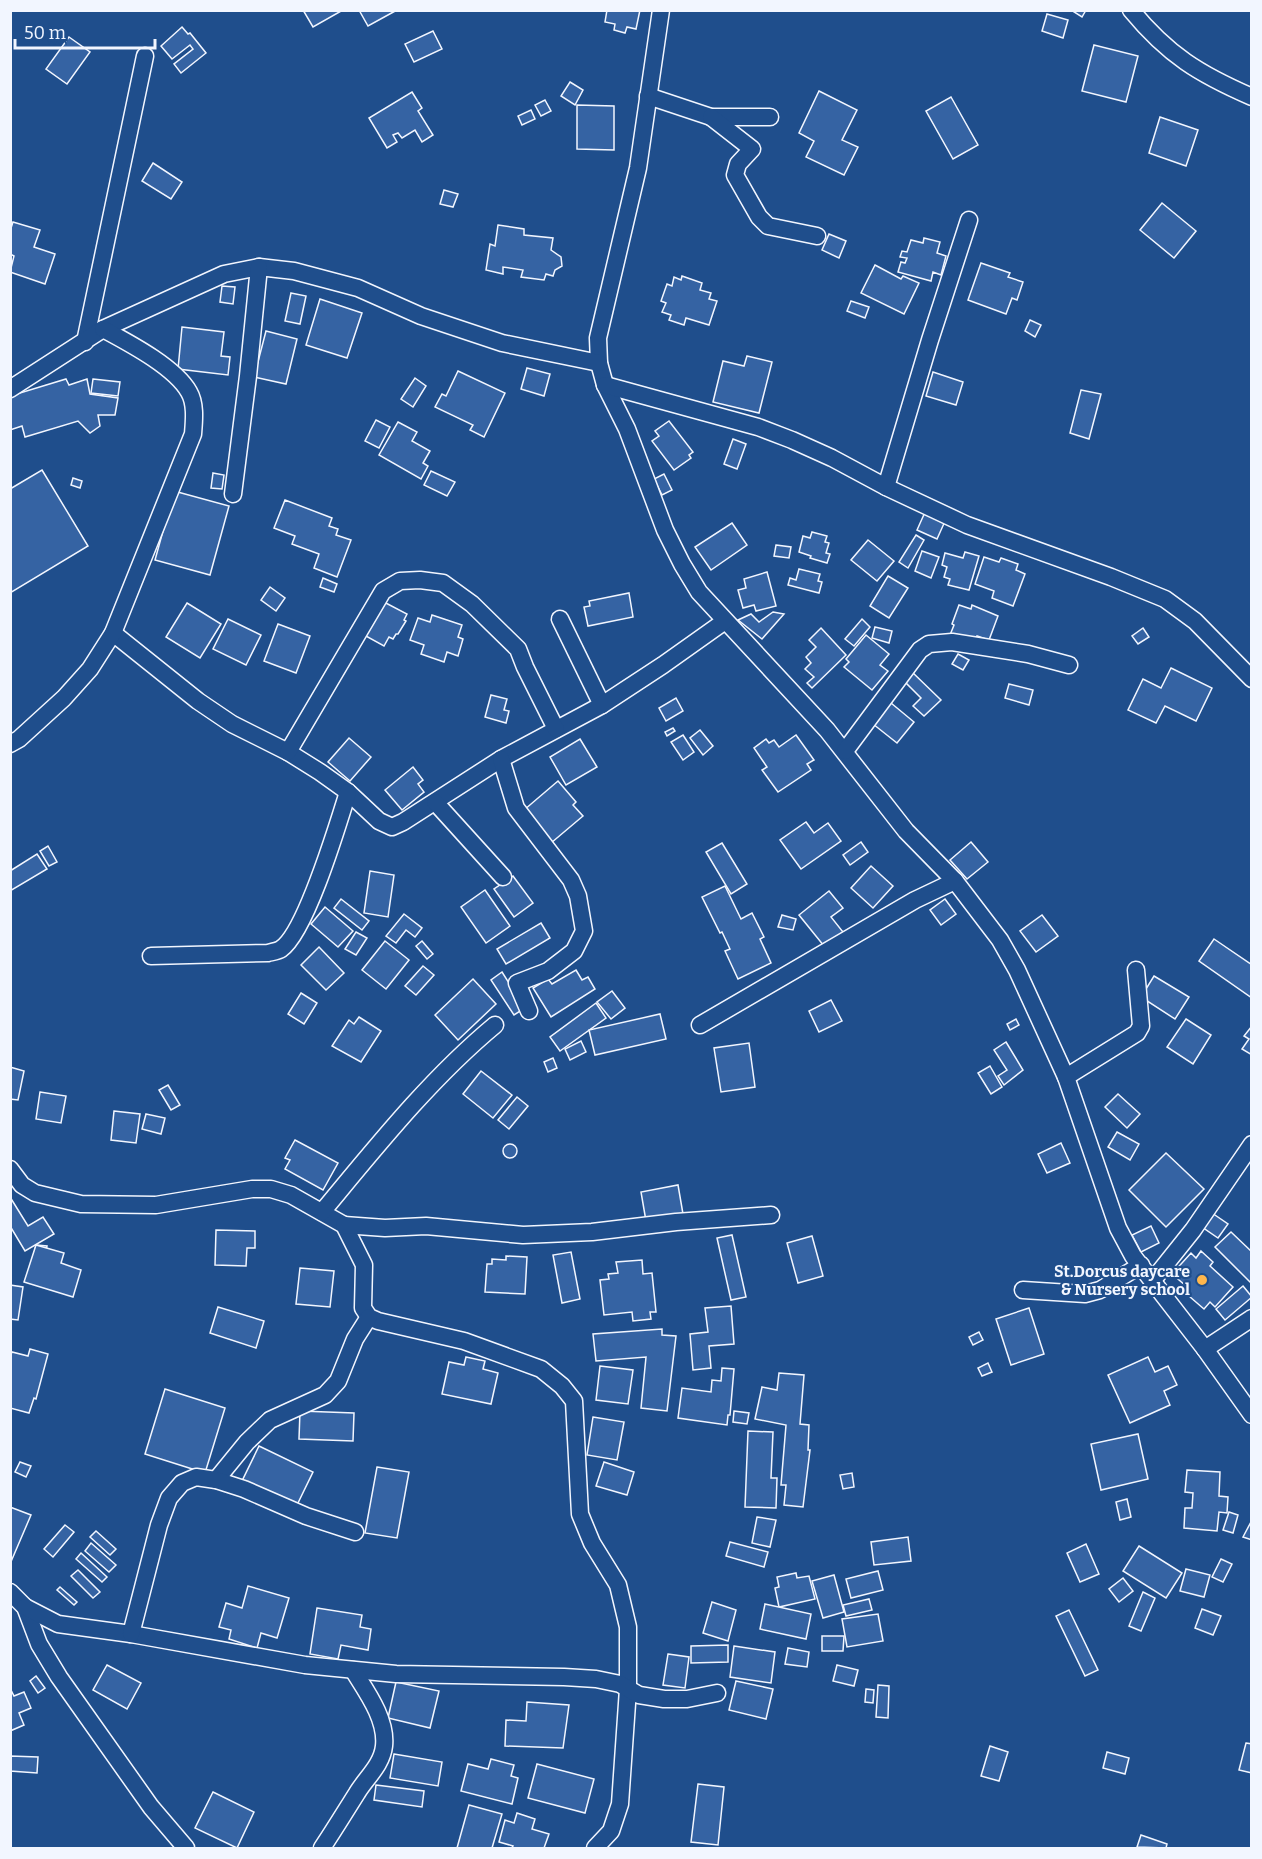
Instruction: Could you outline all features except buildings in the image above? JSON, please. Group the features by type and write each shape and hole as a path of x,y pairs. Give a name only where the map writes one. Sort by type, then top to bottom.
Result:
{"street":[{"path":"661,10 638,168 598,338 598,363 605,386 627,429 648,490 672,547 699,592 795,694 845,752 906,831 955,881 1000,940 1017,970 1066,1077 1118,1228 1133,1256 1205,1349 1251,1415"},
{"path":"1140,14 1174,55 1213,80 1251,97"},
{"path":"85,342 145,56"},
{"path":"648,96 711,117 770,117"},
{"path":"711,117 752,149 738,164 735,175 759,217 768,226 817,236"},
{"path":"886,487 969,220"},
{"path":"10,389 103,329 224,274 259,267 294,271 358,288 422,316 502,343 598,363"},
{"path":"233,494 259,267"},
{"path":"10,744 19,740 64,698 90,669 113,633 193,434 194,414 190,394 178,378 141,351 103,329"},
{"path":"605,386 775,433 832,458 886,487 967,525 1165,599 1195,621 1251,679"},
{"path":"288,752 383,591 400,581 420,580 443,583 472,604 518,649 556,729"},
{"path":"561,619 602,705"},
{"path":"113,633 232,724 288,752 348,792 379,821 392,827 501,759 602,705 725,621"},
{"path":"845,752 920,650 929,644 952,642 1028,654 1069,665"},
{"path":"501,759 516,808 578,896 584,931 574,951 548,971 518,983 530,1011"},
{"path":"151,956 268,953 280,950 287,943 303,915 317,884 348,792"},
{"path":"435,802 503,878"},
{"path":"700,1025 915,900 955,881"},
{"path":"1066,1077 1137,1033 1141,1026 1136,970"},
{"path":"322,1212 393,1128 469,1047 495,1025"},
{"path":"1153,1280 1192,1230 1251,1144"},
{"path":"10,1169 22,1185 35,1193 81,1204 156,1205 252,1189 271,1189 291,1195 344,1225 385,1228 426,1226 523,1235 592,1232 676,1222 771,1215"},
{"path":"344,1225 364,1265 363,1308 369,1317 378,1322 464,1341 541,1369 562,1386 574,1401 580,1514 592,1543 618,1585 628,1627 628,1689 620,1804 611,1831 595,1848"},
{"path":"1023,1290 1085,1294 1100,1290 1141,1265"},
{"path":"216,1480 270,1420 325,1395 338,1381 355,1339 369,1317"},
{"path":"1205,1349 1251,1318"},
{"path":"131,1634 159,1525 169,1498 182,1483 196,1477 216,1480 244,1489 306,1516 355,1532"},
{"path":"10,1592 24,1607 58,1624 131,1634 305,1665 396,1674 596,1679 620,1684 639,1695 664,1700 687,1699 717,1693"},
{"path":"24,1607 39,1644 59,1677 151,1807 186,1848"},
{"path":"322,1848 363,1783 379,1763 384,1746 382,1726 370,1698 353,1670"}],"place":[{"name":"St.Dorcus daycare & Nursery school","path":"1202,1280"}]}
